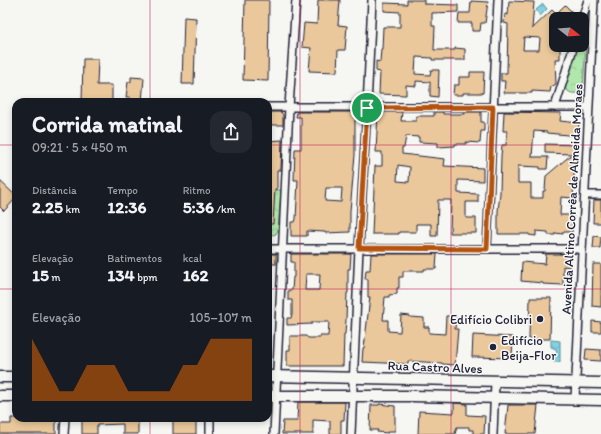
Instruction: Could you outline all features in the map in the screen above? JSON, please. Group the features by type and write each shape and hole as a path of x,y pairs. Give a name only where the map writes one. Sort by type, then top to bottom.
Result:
{"main road":[{"name":"Rua Castro Alves","path":"273,376 495,382 601,383"},
{"path":"0,377 12,377"},
{"path":"0,396 12,396"},
{"path":"272,396 601,400"}],"street":[{"path":"274,434 272,396 273,376 283,249 289,107 296,0"},
{"path":"351,434 372,0"},
{"path":"487,249 498,0"},
{"path":"584,12 588,0"},
{"name":"Avenida Altino Corrêa de Almeida Moraes","path":"575,399 594,0"},
{"path":"555,107 572,52"},
{"path":"272,107 588,107"},
{"path":"584,195 601,195"},
{"path":"272,249 581,249"},
{"path":"493,434 495,382"},
{"path":"64,434 65,422"},
{"path":"210,422 210,434"}],"green space":[{"path":"576,52 585,52 583,88 579,92 572,93 565,88"},
{"path":"272,190 281,190 278,230 276,234 272,235"}],"water":[{"path":"543,4 547,9 540,16 536,10"},
{"path":"551,340 560,341 560,362 554,362 554,356 557,352 556,349 551,347"}],"building":[{"path":"245,0 269,0 268,81 243,80"},
{"path":"318,0 340,0 338,25 347,26 345,50 338,50 337,72 309,71 311,48 302,47 304,23 317,24"},
{"path":"407,0 424,0 424,4 458,5 458,12 432,13 432,26 435,26 434,50 455,50 455,48 465,49 465,60 432,60 432,58 416,57 415,74 430,75 431,70 439,70 438,97 430,96 430,82 416,81 416,86 406,85 406,95 379,94 380,72 376,71 376,61 380,62 383,27 400,27 400,12 384,11 384,3 407,4"},
{"path":"471,1 488,2 485,23 481,23 480,31 472,31 472,23 458,23 459,13 470,13"},
{"path":"509,1 534,2 532,29 549,13 549,52 560,52 560,59 555,59 556,84 551,87 550,92 532,91 532,93 504,93 505,81 501,81 501,73 507,73 508,24 504,23 505,14 508,15","holes":["524,37 540,38 539,50 523,50"]},
{"path":"565,5 572,12 558,12"},
{"path":"184,17 196,18 194,84 182,84"},
{"path":"83,59 98,59 97,85 112,85 112,98 82,98"},
{"path":"470,72 484,72 483,93 463,93 463,95 453,95 454,85 459,85 459,77 470,77"},
{"path":"131,77 144,78 142,98 126,97 128,82 131,82"},
{"path":"272,112 281,112 283,115 283,125 272,125"},
{"path":"297,112 361,112 360,120 355,120 355,155 350,211 350,232 325,233 307,231 307,236 291,236 291,222 295,222 296,219 298,180 294,180 295,149 301,149 301,117 296,117","holes":["326,188 342,188 341,202 325,201"]},
{"path":"378,112 402,112 401,121 416,121 416,116 434,116 434,112 443,112 443,114 465,114 465,112 481,112 481,122 484,122 484,131 481,131 480,143 466,142 466,144 455,144 455,146 438,147 438,143 419,142 419,137 406,136 404,148 402,148 402,154 445,159 444,166 483,168 483,181 458,180 458,193 478,194 478,202 466,202 466,218 476,218 476,233 450,233 451,200 438,200 437,236 431,236 431,224 416,224 416,232 399,232 399,234 372,234 375,166 382,166 382,152 376,152","holes":["398,165 410,167 409,182 397,181"]},
{"path":"504,112 561,113 560,121 579,123 578,136 534,131 532,157 548,157 547,169 540,169 540,167 518,166 518,183 531,183 531,198 543,198 546,176 572,154 545,153 545,144 577,145 578,154 575,154 573,198 561,197 560,215 573,215 572,232 548,235 548,232 536,231 536,236 529,234 498,234 501,156 502,145 506,145 507,131 503,131"},
{"path":"282,140 281,170 277,170 277,189 275,189 273,224 272,224 272,141"},
{"path":"0,181 12,192 12,202 4,211 0,207"},
{"path":"594,200 601,200 601,223 593,223"},
{"path":"594,236 601,237 600,248 593,248"},
{"path":"272,254 276,254 276,264 272,264"},
{"path":"291,254 351,254 350,269 348,269 348,293 343,366 287,366 287,350 290,350 290,336 320,338 320,336 328,336 329,322 312,322 312,324 287,325 287,318 291,318 292,314 292,300 288,300 288,290 292,290 294,277 294,262 291,262","holes":["306,274 320,274 319,290 305,290"]},
{"path":"371,254 437,254 436,269 424,269 424,271 403,271 403,277 399,277 399,288 397,288 397,294 385,297 383,320 388,320 388,331 400,332 401,315 424,318 424,327 429,327 429,333 445,334 446,316 456,316 455,329 458,329 455,365 408,361 408,364 362,362 370,297 368,297 368,279 365,279 366,270 370,270"},
{"path":"546,254 570,254 570,267 563,266 563,285 521,281 522,262 545,264"},
{"path":"593,264 601,264 601,307 592,306"},
{"name":"Edifício Colibri","path":"530,298 551,298 550,339 529,339"},
{"path":"592,321 601,322 601,332 592,332"},
{"name":"Edifício Beija-Flor","path":"473,335 513,337 512,358 472,357"},
{"path":"586,349 601,350 601,361 585,360"},
{"path":"298,402 345,402 344,420 341,420 341,434 330,434 330,421 313,420 313,434 282,434 283,421 297,421"},
{"path":"454,403 467,404 467,415 485,416 484,434 473,434 473,430 469,430 469,427 457,427 455,434 418,434 419,411 454,413"},
{"path":"379,404 395,406 395,431 388,431 388,433 377,432 378,430 370,430 371,405"},
{"path":"508,405 538,405 535,434 505,434"},
{"path":"11,418 12,422 56,422 56,434 0,434 0,424 11,424"},
{"path":"82,422 138,422 138,434 123,434 123,424 97,425 97,434 82,434"},
{"path":"173,422 196,422 196,434 173,434"}],"place":[{"name":"Edifício Colibri","path":"540,319"},
{"name":"Edifício Beija-Flor","path":"493,347"}],"route":[{"path":"493,107 487,249 359,248 367,108 493,107"}]}
